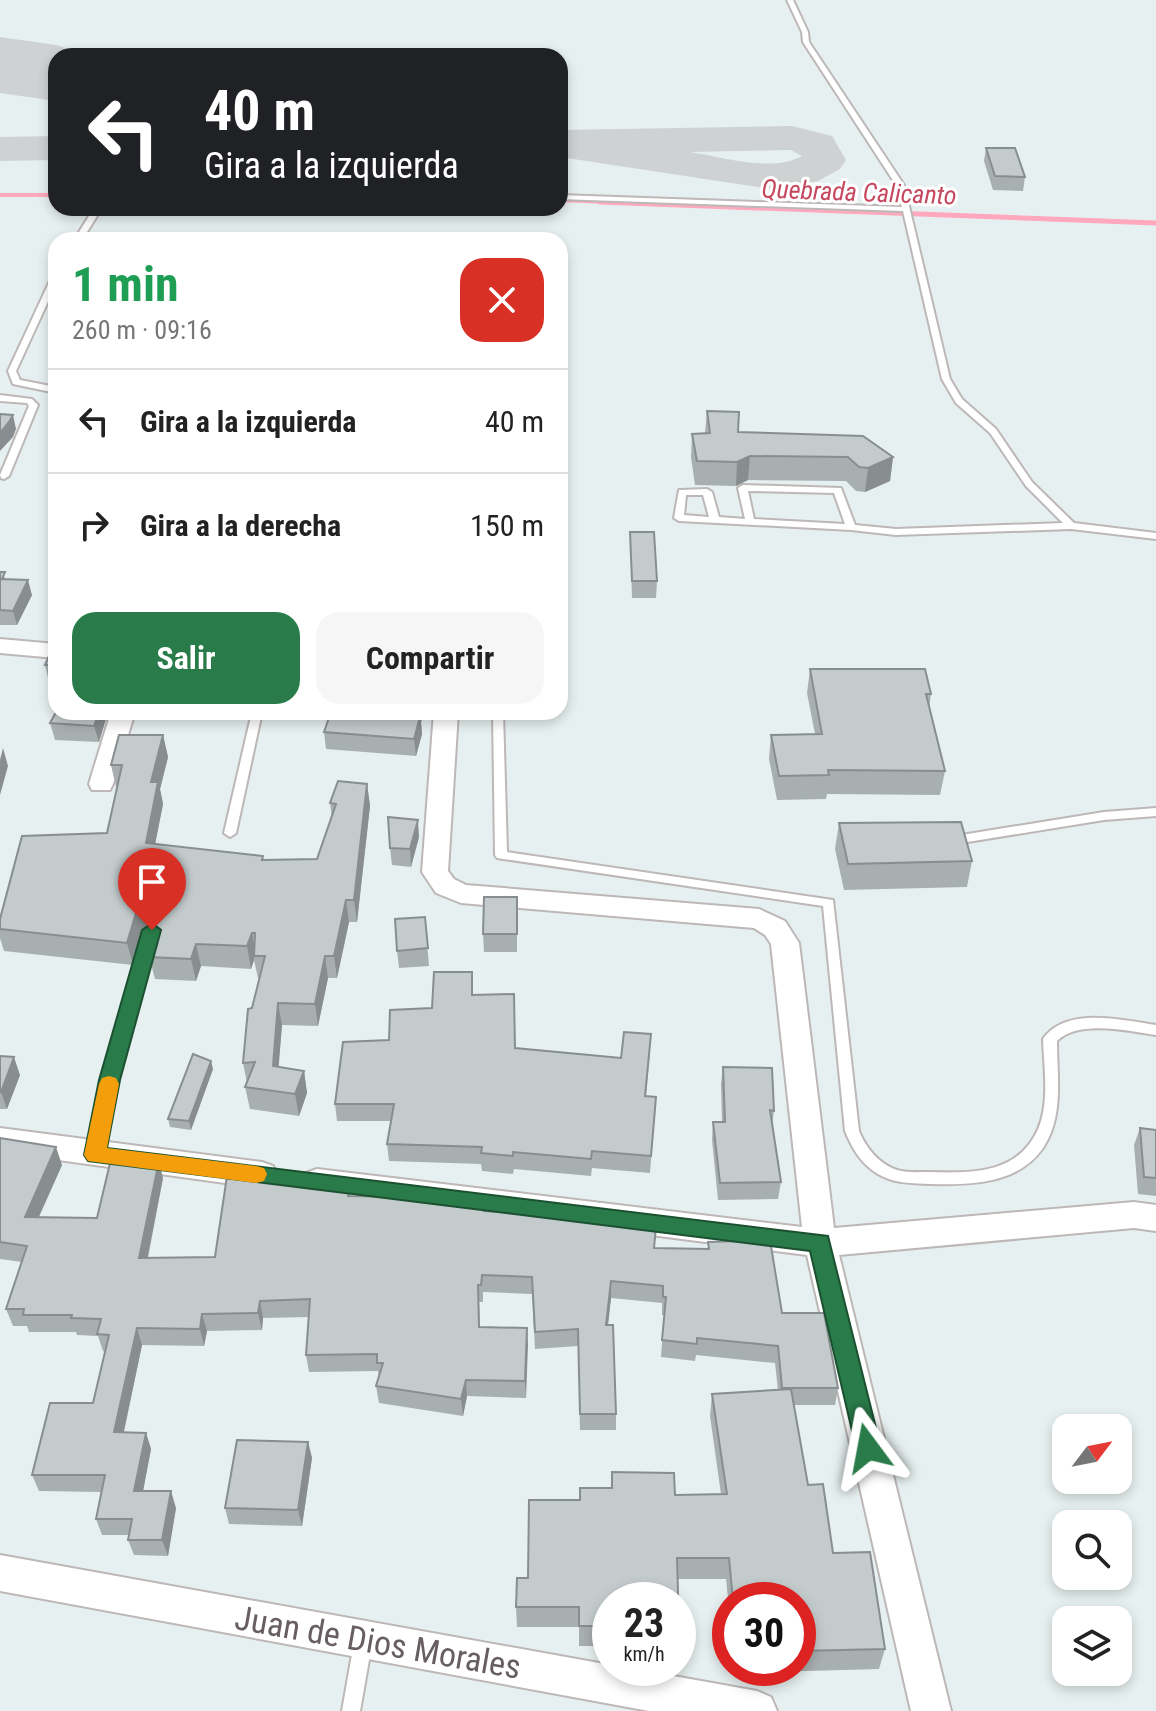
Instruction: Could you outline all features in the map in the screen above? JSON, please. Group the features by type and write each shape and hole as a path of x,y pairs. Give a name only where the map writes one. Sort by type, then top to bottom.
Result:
{"street":[{"path":"0,646 48,650"},
{"path":"101,784 121,720"},
{"path":"445,720 435,872 445,886 461,894 759,919 775,928 785,943 820,1243 931,1711"},
{"path":"0,1140 95,1155 820,1243 1134,1215 1156,1218"},
{"name":"Juan de Dios Morales","path":"0,1573 757,1711"}],"lane":[{"path":"790,0 805,32 806,42 900,185 946,379 959,401 993,431 1029,484 1071,526"},
{"path":"568,197 908,213"},
{"path":"48,293 12,371 16,382 48,388"},
{"path":"0,398 29,401 34,405 4,476"},
{"path":"750,522 743,488 798,488 838,490 851,527"},
{"path":"715,520 896,532 1071,526 1156,536"},
{"path":"230,833 255,720"},
{"path":"498,720 501,855 829,903 852,1131 862,1152 884,1170 899,1177 974,1179 1007,1170 1031,1152 1045,1130 1050,1039 1054,1031 1069,1025 1093,1024 1156,1030"},
{"path":"938,841 1104,816 1156,812"},
{"path":"95,1155 110,1080 152,930"},
{"path":"351,1711 364,1639"}],"building":[{"path":"986,148 1015,148 1025,177 995,176"},
{"path":"707,411 739,412 738,432 863,436 893,457 868,468 859,467 848,457 750,456 737,462 697,461 692,434 710,433"},
{"path":"0,414 13,415 0,433"},
{"path":"630,532 654,532 657,581 632,581"},
{"path":"0,572 5,572 2,579 28,580 13,611 0,610"},
{"path":"810,669 925,669 931,694 926,694 945,771 828,770 829,775 779,776 771,735 822,734"},
{"path":"52,720 96,720 94,726 50,723"},
{"path":"328,720 419,720 414,739 324,732"},
{"path":"119,735 163,735 151,782 158,782 146,843 263,856 262,860 317,859 336,804 330,803 338,781 367,784 354,900 346,900 334,956 325,956 315,1004 278,1003 273,1066 304,1071 295,1094 245,1087 255,1062 243,1063 248,1009 252,1008 265,956 254,956 255,933 252,933 247,946 196,944 191,959 149,957 153,946 146,945 156,909 147,901 138,906 127,943 0,929 22,836 107,833 122,765 111,765"},
{"path":"388,817 418,820 410,849 390,848"},
{"path":"961,822 972,861 848,864 839,823"},
{"path":"484,897 517,897 517,934 483,934"},
{"path":"425,917 428,948 397,951 395,919"},
{"path":"434,972 472,972 472,995 514,994 515,1048 621,1058 624,1032 651,1034 645,1096 656,1097 651,1156 592,1151 591,1159 513,1152 513,1156 481,1153 482,1147 387,1144 394,1104 335,1104 343,1042 389,1040 390,1010 432,1008"},
{"path":"193,1054 211,1061 189,1121 168,1119"},
{"path":"0,1056 14,1057 1,1092 0,1092"},
{"path":"723,1067 772,1068 774,1111 770,1110 781,1182 720,1183 713,1122 725,1122"},
{"path":"1140,1128 1156,1130 1156,1178 1144,1177"},
{"path":"0,1138 56,1147 25,1217 97,1218 111,1159 159,1161 139,1258 215,1257 228,1169 349,1184 348,1196 464,1198 485,1201 484,1211 574,1216 574,1219 656,1227 654,1248 709,1249 708,1242 770,1240 782,1313 824,1313 838,1388 782,1388 778,1346 697,1338 697,1344 662,1340 666,1297 663,1297 663,1286 611,1281 606,1325 613,1325 616,1414 580,1414 578,1329 535,1332 532,1277 482,1275 481,1285 478,1285 479,1327 527,1328 525,1381 466,1380 461,1399 376,1386 383,1363 377,1363 377,1354 306,1355 310,1299 260,1301 258,1313 202,1314 200,1329 137,1328 114,1432 146,1433 134,1491 171,1491 162,1540 128,1540 132,1519 96,1519 105,1475 32,1475 50,1403 93,1403 109,1335 97,1334 101,1319 71,1318 72,1315 23,1315 24,1309 6,1309 27,1246 0,1242"},
{"path":"791,1389 808,1485 823,1484 833,1553 870,1552 885,1649 816,1651 816,1582 731,1582 729,1558 677,1558 678,1582 592,1582 592,1626 579,1626 579,1607 516,1607 517,1578 528,1578 529,1500 580,1500 580,1488 612,1488 612,1472 674,1473 675,1495 727,1494 712,1394"},
{"path":"237,1440 308,1442 298,1510 225,1508"}],"waterway":[{"name":"Quebrada Calicanto","path":"0,195 48,195"},
{"name":"Quebrada Calicanto","path":"568,200 646,204"},
{"name":"Quebrada Calicanto","path":"600,202 646,204"},
{"name":"Quebrada Calicanto","path":"646,204 1156,223"},
{"name":"Quebrada Calicanto","path":"646,204 652,204"}],"taxiway":[{"path":"568,142 792,138 818,145 825,160 803,172 770,176 568,146"},
{"path":"0,149 48,148"}],"runway":[{"path":"0,65 48,72"}],"slow traffic":[{"path":"109,1084 95,1155 256,1174"}],"route":[{"path":"152,930 110,1080 95,1155 820,1243 868,1448"}]}
